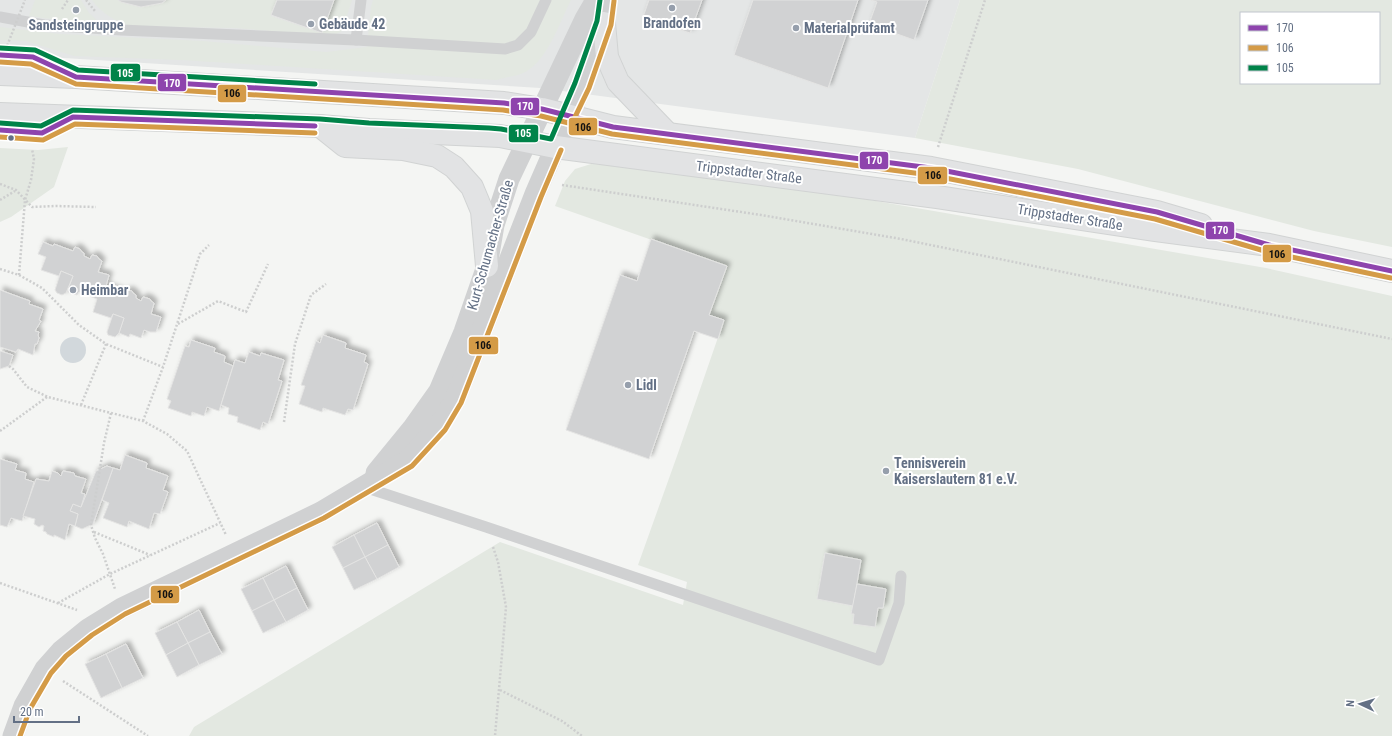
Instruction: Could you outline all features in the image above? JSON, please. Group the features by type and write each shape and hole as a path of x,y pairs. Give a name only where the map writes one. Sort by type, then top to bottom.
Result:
{"main road":[{"path":"604,23 607,57 618,82 668,133"},
{"name":"Trippstadter Straße","path":"0,74 76,77 504,103 542,109 613,127 931,168 1157,212 1269,245"},
{"name":"Trippstadter Straße","path":"0,114 320,126 494,136 555,147 937,197 1154,230 1269,245"},
{"path":"320,126 345,146 403,149 437,156 454,167 472,187 482,210 487,266"},
{"path":"1269,245 1392,271"}],"street":[{"name":"Kurt-Schumacher-Straße","path":"364,487 412,429 439,391 464,332 487,266 494,225 509,179 585,19 596,0"},
{"name":"Kurt-Schumacher-Straße","path":"13,736 24,706 45,669 61,651 88,629 122,608 322,512 408,460 439,426 455,400 540,182 582,86 604,23 607,0"}],"lane":[{"path":"356,40 361,0"},
{"path":"0,17 44,25 121,30 356,40 505,49 518,45 531,32 546,0"},
{"path":"0,55 33,57 76,77"},
{"path":"0,130 42,133 73,117"},
{"path":"364,487 879,660 899,603 901,576"}],"path":[{"path":"0,64 25,0"},
{"path":"62,0 65,4"},
{"path":"931,168 985,0"},
{"path":"19,275 25,200 31,180 34,159 31,146"},
{"path":"540,182 644,197 901,239 1392,340"},
{"path":"0,184 16,190 32,207 96,207"},
{"path":"0,200 16,190"},
{"path":"143,421 163,367 200,254 209,245"},
{"path":"177,324 218,301 246,312 268,264"},
{"path":"0,269 19,275 42,288 79,325 106,344 163,367"},
{"path":"284,422 295,344 311,295 326,284"},
{"path":"81,405 106,344"},
{"path":"9,366 14,368 27,387 48,397 143,421 167,434 187,451 235,554"},
{"path":"0,431 48,397"},
{"path":"111,413 104,443 91,525 122,608"},
{"path":"58,603 110,574 220,523"},
{"path":"486,527 498,562 506,607 495,736"},
{"path":"93,532 151,555"},
{"path":"0,582 104,619"},
{"path":"45,669 148,736"},
{"path":"500,690 562,721 582,736"}],"shaded area":[{"path":"0,0 960,0 915,138 540,88 0,54"},
{"path":"35,0 81,0 89,13 103,26 29,16"},
{"path":"92,0 118,0 141,7 166,0 277,0 271,16 322,33 334,0 352,0 342,31 335,35 235,28 130,26 109,16"},
{"path":"373,0 571,0 553,39 534,66 520,74 497,80 181,60 74,56 26,41 0,40 0,27 60,34 203,41 326,52 367,47"},
{"path":"960,0 1392,0 1392,247 1314,231 1078,169 915,138"},
{"path":"68,147 54,187 11,217 0,222 0,148 38,150"},
{"path":"591,164 617,165 812,190 1266,268 1392,296 1392,736 189,736 194,727 500,542 683,605 687,582 638,565 724,320 709,315 726,266 555,206 565,181 575,169"},
{"path":"73,337 82,341 86,350 82,359 73,363 64,359 60,350 64,341"}],"building":[{"path":"118,0 166,0 162,3 141,7"},
{"name":"Gebäude 42","path":"277,0 334,0 322,33 271,15"},
{"name":"Brandofen","path":"649,0 702,0 690,33 643,17"},
{"name":"Materialprüfamt","path":"753,0 858,0 828,88 734,55"},
{"name":"Materialprüfamt","path":"871,0 928,0 914,40 869,24 877,2"},
{"name":"Lidl","path":"651,239 727,266 709,315 724,320 718,339 694,331 649,459 566,430 620,275 637,281"},
{"path":"43,242 53,246 54,244 73,251 75,247 80,249 84,253 84,256 90,259 92,255 97,256 102,261 98,272 109,275 106,286 125,293 127,290 132,291 136,295 136,298 141,301 143,297 150,299 154,303 151,314 161,317 156,332 144,330 141,338 130,334 129,337 119,333 124,318 113,314 111,318 93,312 97,299 79,292 77,295 67,292 73,276 61,271 59,276 41,270 46,257 38,254"},
{"path":"61,271 73,276 66,293 62,295 57,293 55,290"},
{"path":"0,290 30,301 29,304 43,309 39,320 41,321 35,331 39,332 39,338 37,344 35,344 33,355 18,349 16,352 0,347"},
{"path":"113,314 124,318 119,333 115,337 108,335 107,332"},
{"path":"323,335 346,343 345,348 366,355 364,362 368,364 353,410 348,409 345,415 323,408 322,412 299,404 305,386 301,385 316,341 320,343"},
{"path":"191,340 215,348 214,352 225,356 224,362 233,366 219,411 207,407 204,416 192,412 191,416 168,408 171,401 167,399 185,346 189,347"},
{"path":"0,351 13,355 9,366 0,369"},
{"path":"249,352 260,356 261,353 284,360 278,380 282,381 268,424 263,422 260,430 237,422 238,417 228,414 229,408 221,405 235,360 245,363"},
{"path":"125,455 147,463 146,468 168,476 163,490 168,492 160,514 154,513 149,529 129,521 127,527 103,518 109,503 102,500 113,468 120,470"},
{"path":"0,459 17,464 15,470 26,473 25,479 34,482 22,521 11,518 7,527 0,525"},
{"path":"107,466 113,468 93,524 82,529 75,526 78,514 70,511 73,504 81,507 96,471"},
{"path":"52,471 61,476 63,471 74,473 75,476 86,479 81,493 85,494 81,507 73,504 70,511 78,514 75,526 69,524 65,540 54,535 54,537 47,534 43,531 44,526 42,525 39,527 34,524 35,519 23,516 36,479 49,481"},
{"path":"377,523 388,545 365,557 354,535"},
{"path":"354,535 365,557 343,568 332,547"},
{"path":"388,545 399,567 377,579 365,557"},
{"path":"825,553 861,560 853,606 817,599"},
{"path":"365,557 377,579 354,590 343,568"},
{"path":"286,566 297,588 274,600 263,578"},
{"path":"263,578 274,600 252,611 241,589"},
{"path":"857,584 886,589 883,608 878,608 875,627 853,624 854,614 851,614"},
{"path":"297,588 308,610 286,622 274,600"},
{"path":"274,600 286,622 263,633 252,611"},
{"path":"199,610 210,632 188,643 177,622"},
{"path":"177,622 188,643 166,655 155,633"},
{"path":"210,632 222,654 199,665 188,643"},
{"path":"188,643 199,665 177,677 166,655"},
{"path":"126,644 143,678 122,688 106,654"},
{"path":"106,654 122,688 101,698 85,664"}],"transit line":[{"name":"105","path":"0,123 41,126 73,110 320,119 369,123 489,128 551,139 575,83 597,21 600,0"},
{"name":"106","path":"574,119 589,88 611,25 614,1"},
{"name":"105","path":"0,48 35,50 78,70 315,84"},
{"name":"170","path":"0,55 33,57 76,77 504,103 542,109 613,127 931,168 1157,212 1269,245 1392,271"},
{"name":"106","path":"0,62 31,64 76,84 503,110 541,116 612,134 930,175 1155,219 1268,252 1391,278"},
{"name":"170","path":"0,130 42,133 73,117 315,126"},
{"name":"106","path":"0,137 43,140 75,124 315,133"},
{"name":"106","path":"20,736 30,709 51,673 66,656 92,635 125,614 324,518 412,466 445,430 461,403 541,197 561,150"}],"place":[{"name":"Brandofen","path":"672,8"},
{"name":"Sandsteingruppe","path":"76,10"},
{"name":"Gebäude 42","path":"311,24"},
{"name":"Materialprüfamt","path":"796,28"},
{"name":"Heimbar","path":"73,290"},
{"name":"Lidl","path":"628,385"},
{"name":"Tennisverein Kaiserslautern 81 e.V.","path":"886,471"}]}
